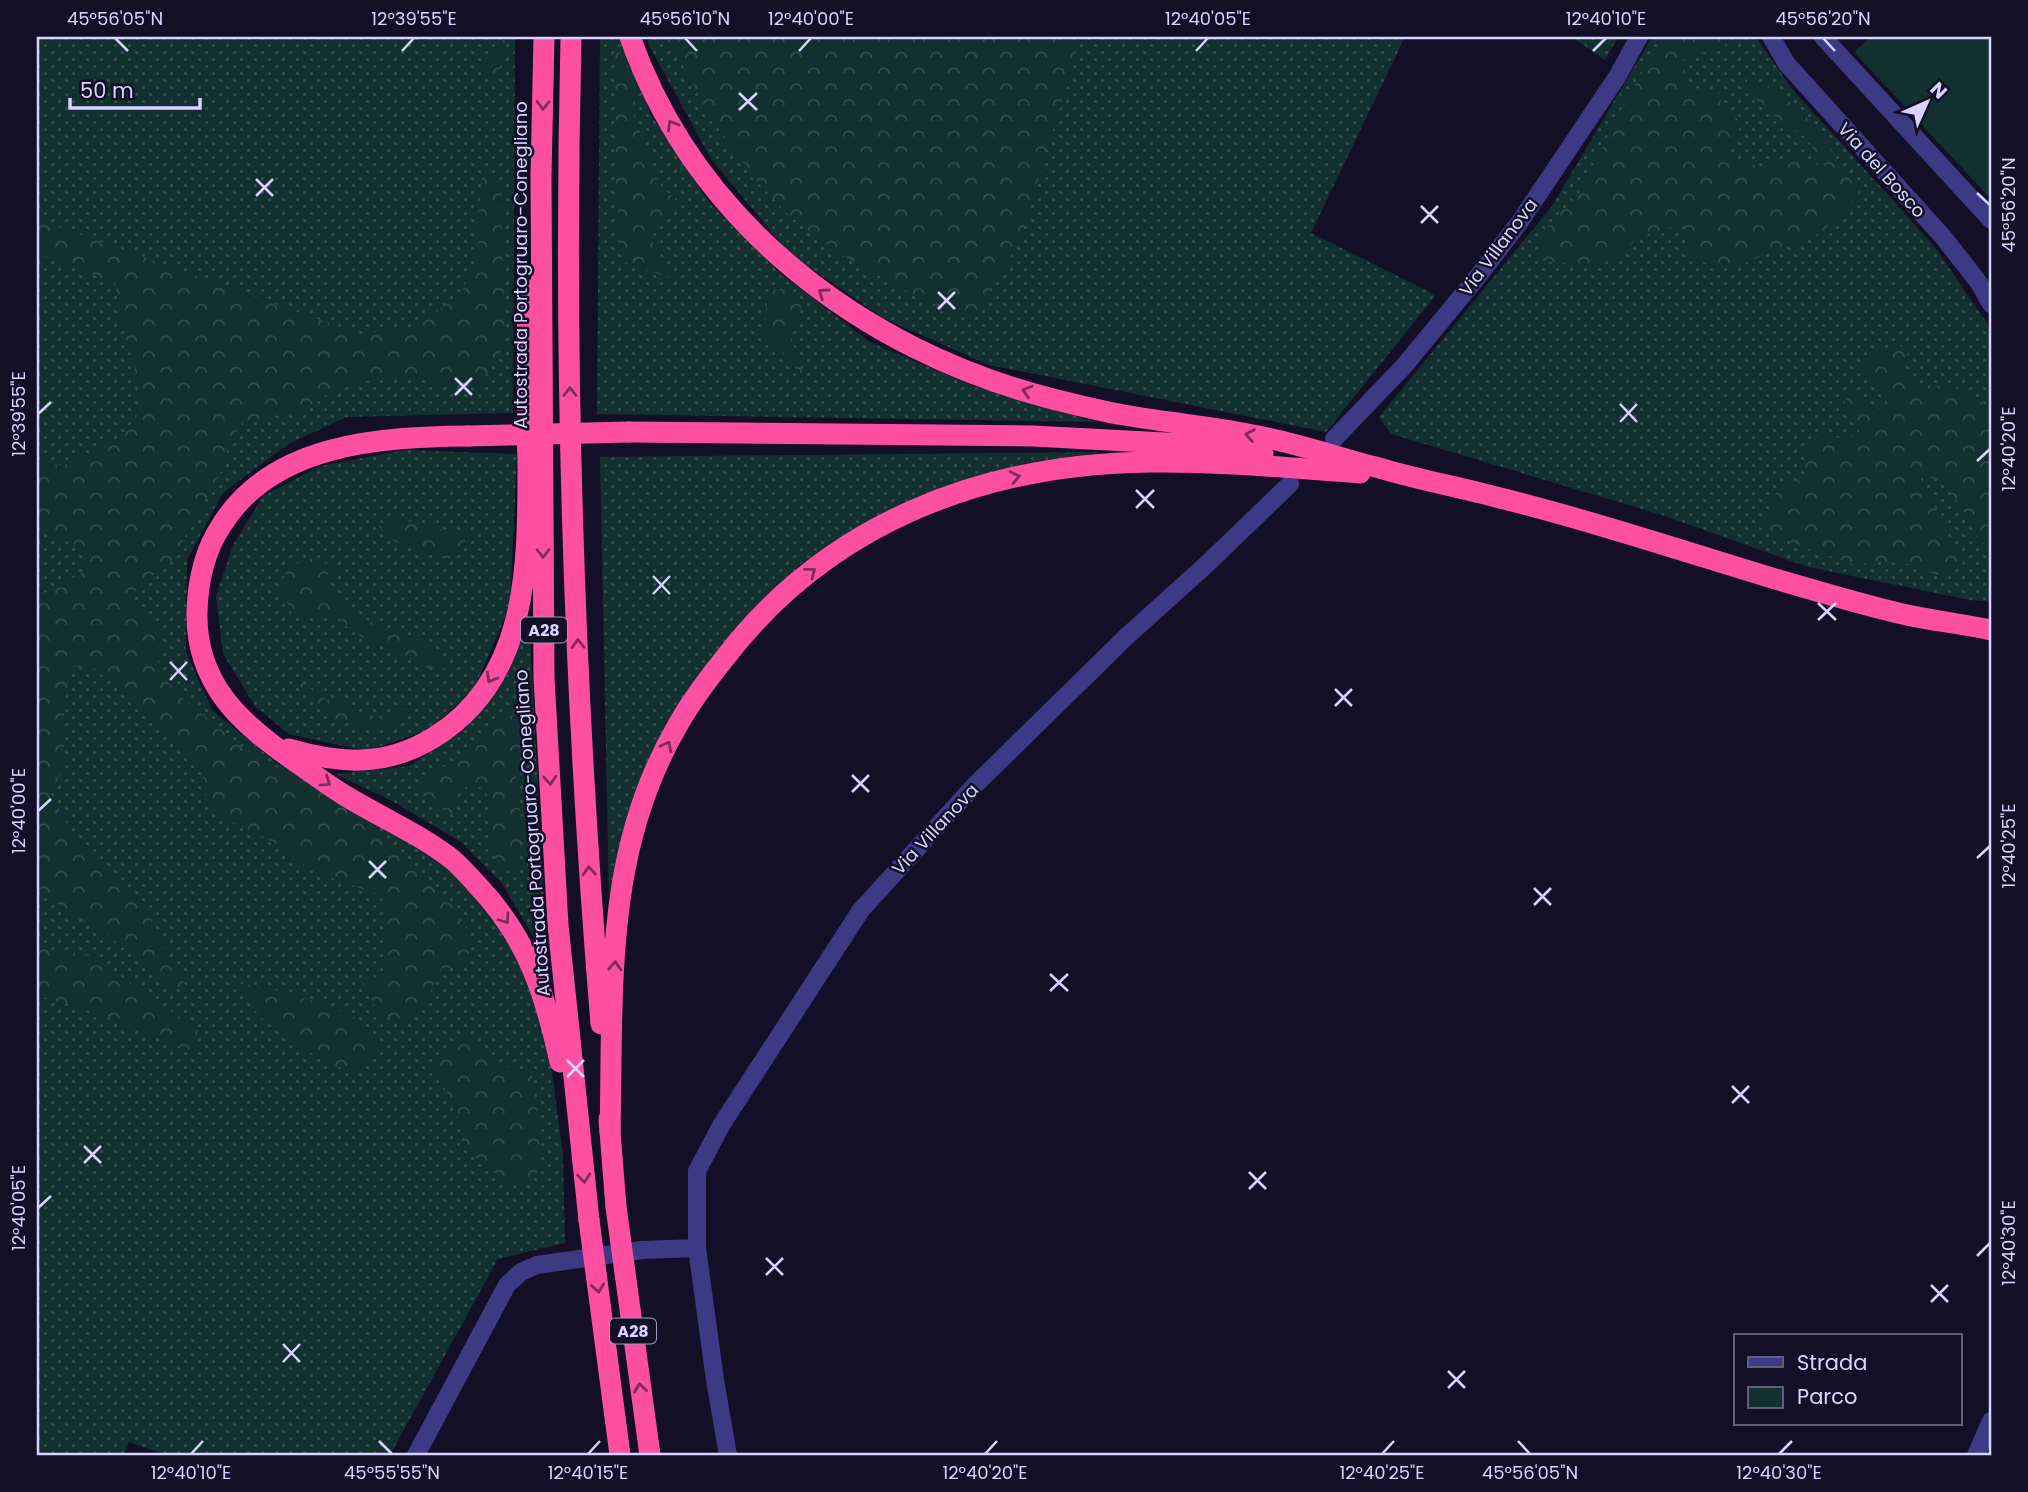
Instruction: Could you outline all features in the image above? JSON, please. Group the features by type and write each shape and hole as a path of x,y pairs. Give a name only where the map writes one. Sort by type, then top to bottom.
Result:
{"highway":[{"name":"Autostrada Portogruaro-Conegliano","path":"544,37 541,176 544,678 558,925 580,1149 620,1455"},
{"name":"A28","path":"571,37 570,408 591,900 616,1208 650,1455"},
{"path":"630,37 663,108 694,163 763,242 802,277 883,332 941,360 1045,397 1119,414 1263,437 1546,511 1859,603 1991,630"},
{"path":"270,744 313,756 347,761 376,760 405,752 450,727 473,706 489,684 508,647 520,610 525,575 528,530 526,325 541,176"},
{"path":"580,1149 550,1017 518,936 501,913 480,887 453,861 406,829 344,795 270,744 242,721 219,693 203,659 196,628 197,595 203,561 230,510 258,483 324,451 374,442 419,436 629,432 1033,436 1203,445 1411,477"},
{"path":"610,1132 614,964 622,886 639,814 658,763 704,685 736,643 767,609 811,571 859,537 913,510 965,489 1020,476 1091,466 1150,462 1258,466 1411,477"}],"street":[{"name":"Via Villanova","path":"1334,439 1404,366 1519,223 1617,77 1639,37"},
{"name":"Via del Bosco","path":"1771,37 1787,64 1944,238 1979,283 1991,304"},
{"path":"1824,37 1991,220"},
{"name":"Via Villanova","path":"728,1455 715,1380 698,1248 697,1171 722,1124 861,910 975,785 1126,637 1290,484"},
{"path":"416,1455 507,1285 521,1272 537,1265 642,1250 698,1248"},
{"path":"1976,1455 1991,1421"}],"green space":[{"path":"37,37 515,37 513,413 347,417 290,443 223,493 187,560 186,652 212,710 277,763 437,860 494,911 520,953 549,1050 563,1155 565,1243 498,1259 390,1455 166,1455 129,1442 124,1455 37,1455"},
{"path":"600,37 623,37 650,113 709,202 781,274 870,342 973,386 1097,422 597,414"},
{"path":"647,37 1405,37 1311,233 1436,295 1326,432 989,365 883,318 789,253 711,159"},
{"path":"658,37 1054,37 1078,49 1020,240 979,313 953,317 840,254 792,218 752,177 710,116 681,62"},
{"path":"1572,37 1618,37 1605,60"},
{"path":"1652,37 1756,37 1793,90 1935,247 1991,329 1991,602 1808,567 1662,515 1391,434 1379,417 1552,206"},
{"path":"1663,37 1723,37 1727,50 1707,52 1681,61 1691,87 1721,94 1722,110 1740,120 1739,131 1721,153 1764,169 1786,156 1800,153 1829,172 1806,138 1773,115 1750,94 1745,72 1791,103 1814,124 1859,193 1821,233 1747,262 1715,271 1688,249 1684,224 1639,237 1625,250 1601,265 1537,261 1543,231 1580,192 1620,111"},
{"path":"1871,37 1991,37 1991,199 1854,52"},
{"path":"506,38 497,86 481,62"},
{"path":"615,40 636,87 634,115 659,184 679,203 662,224 647,233 668,268 670,278 626,263 619,245"},
{"path":"483,166 501,185 505,345 478,387 456,388 414,377 358,382 328,394 305,410 243,422 230,442 220,474 167,568 146,579 131,595 161,634 157,671 184,699 247,751 358,812 451,902 474,941 463,967 442,968 424,1005 404,1026 379,1014 362,982 388,973 382,896 310,870 277,844 209,811 200,763 179,750 136,702 95,669 69,666 62,734 66,761 51,794 79,845 147,914 189,992 170,987 104,932 77,918 37,888 37,598 85,571 87,552 37,524 37,464 64,465 122,437 138,414 138,389 120,318 115,283 37,254 37,219 360,334 419,326 461,292 478,256 478,217"},
{"path":"789,287 803,303 790,333 804,378 765,333 767,292"},
{"path":"1896,343 1909,352 1898,367 1910,382 1960,389 1984,404 1991,404 1991,548 1979,540 1962,508 1941,480 1920,477 1964,567 1938,575 1908,564 1878,561 1855,565 1795,544 1760,528 1779,486 1805,478 1804,447 1816,435 1843,438 1862,435 1842,406 1851,392 1879,409 1888,400 1862,368 1877,352"},
{"path":"405,450 517,454 510,606 474,689 429,730 366,751 289,734 255,706 223,654 216,596 233,545 263,496 320,466"},
{"path":"1104,452 1026,463 914,499 802,563 721,648 643,775 609,899 600,457"},
{"path":"391,517 439,529 474,532 448,560 388,539 379,526"},
{"path":"317,557 337,572 327,574 331,593 361,618 415,638 454,669 428,668 362,637 329,615 292,615 280,585 294,565"},
{"path":"529,616 547,960 501,882 461,842 390,800 335,774 409,766 464,730 508,673"},
{"path":"292,676 327,700 343,699 365,716 385,716 415,705 397,725 366,729 325,716"},
{"path":"508,712 529,725 516,771 524,835 518,868 500,872 487,832 492,813 485,789 469,783 455,802 458,818 419,793 419,780 462,758"},
{"path":"37,947 91,956 198,1030 197,1054 74,1005 37,996"},
{"path":"234,982 285,992 334,1008 360,1020 384,1050 352,1070 329,1065 261,1018"},
{"path":"465,1034 490,1062 532,1073 540,1139 537,1173 512,1187 459,1145 465,1133 435,1068"}]}
